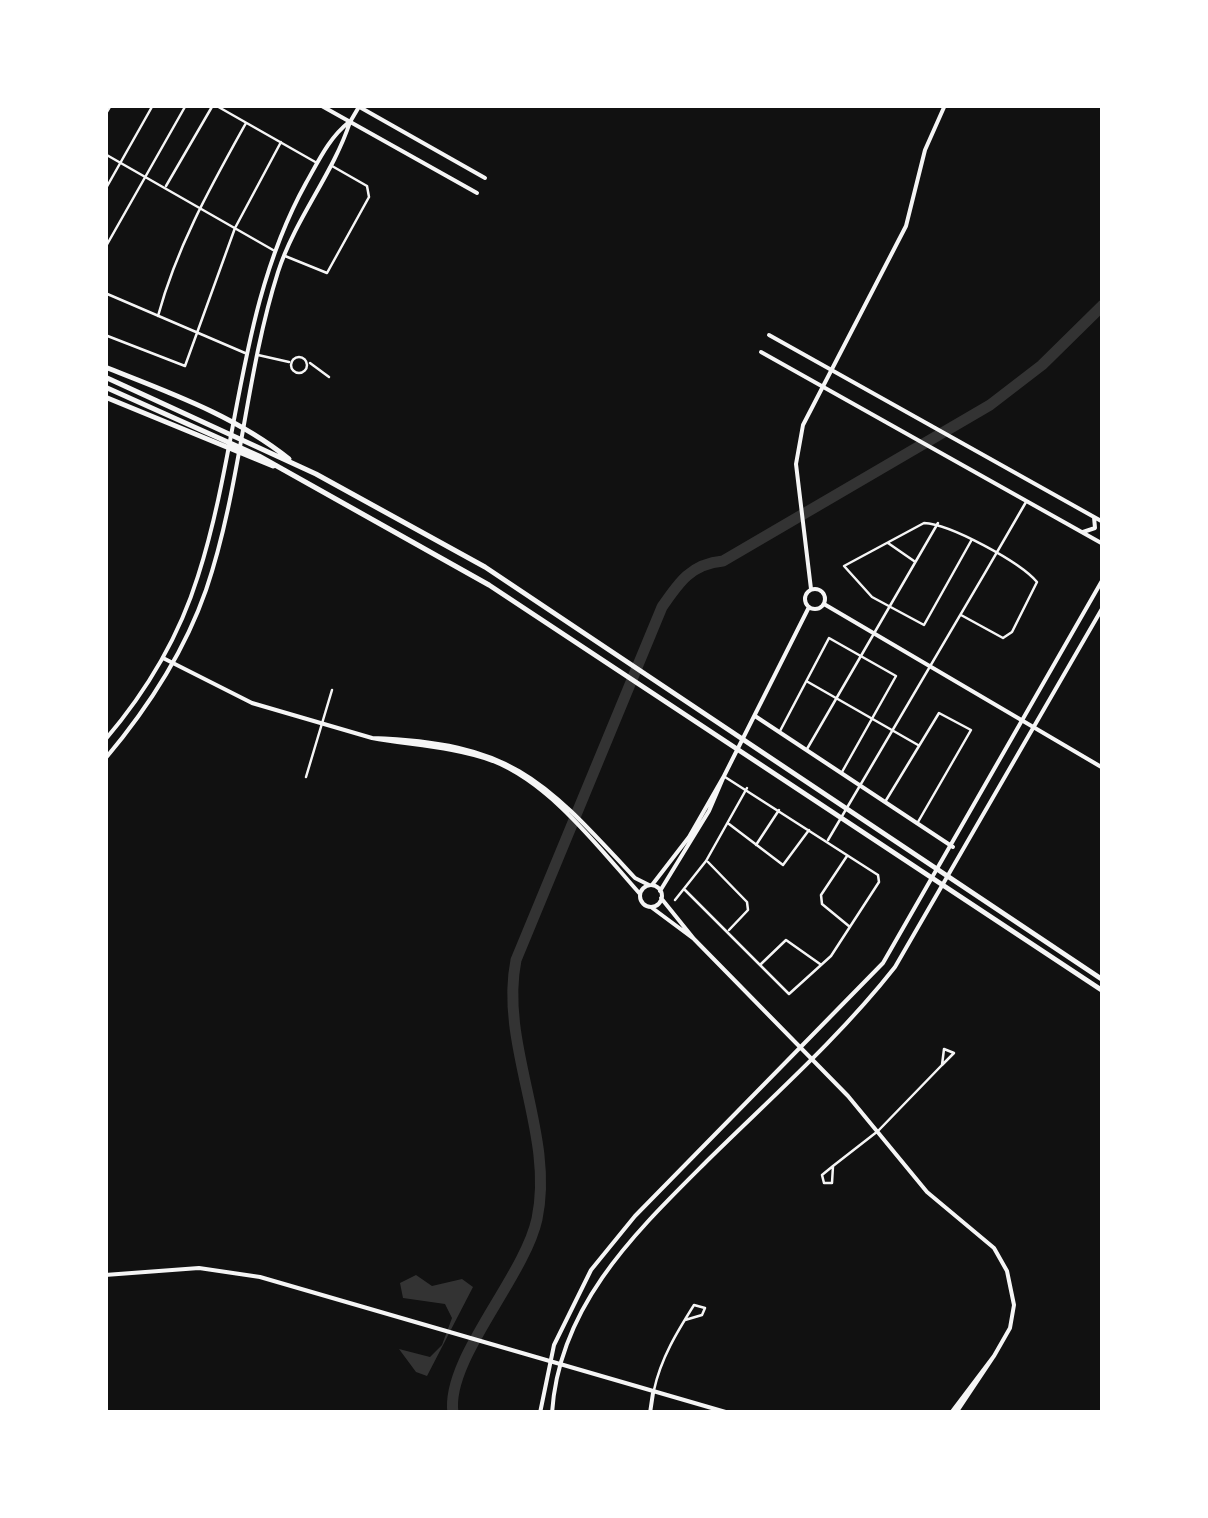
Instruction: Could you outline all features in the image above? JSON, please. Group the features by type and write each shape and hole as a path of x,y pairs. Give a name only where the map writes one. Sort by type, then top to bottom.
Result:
{"highway":[{"path":"105,367 216,414 266,440 294,463 485,567 1103,980"},
{"path":"105,377 212,433"},
{"path":"105,387 259,455 399,532 567,635 1103,991"},
{"path":"105,397 212,433"},
{"path":"259,455 294,463"}],"main road":[{"path":"320,105 477,193"},
{"path":"808,607 804,599 811,589 796,464 803,425 900,240 920,186 925,150 945,105"},
{"path":"105,758 146,708 198,610 216,555 256,355 284,256 358,106 485,178"},
{"path":"105,740 163,658 186,612 206,550 246,354 274,250 333,135 350,122"},
{"path":"769,335 1103,522"},
{"path":"761,352 1103,544"},
{"path":"246,354 256,355"},
{"path":"1083,532 1095,528 1094,517"},
{"path":"540,1413 550,1360 579,1289 618,1234 883,963 1101,584"},
{"path":"811,589 823,592 824,604"},
{"path":"808,607 824,604 1103,768"},
{"path":"640,894 689,836 724,776 808,607"},
{"path":"552,1413 561,1364 580,1313 616,1256 872,995 910,945 1103,607"},
{"path":"163,658 252,704 319,726 491,761 520,775 555,801 622,868 642,902 694,939 812,1057 927,1192 994,1248 1008,1271 1013,1315 994,1356 953,1413"},
{"path":"754,716 952,847"},
{"path":"652,907 709,812 724,776"},
{"path":"622,868 661,894 694,939"},
{"path":"105,1274 199,1268 241,1273 729,1413"},
{"path":"650,1413 654,1391"}],"street":[{"path":"105,116 111,105"},
{"path":"105,190 153,105"},
{"path":"105,248 186,105"},
{"path":"165,188 214,105 317,163"},
{"path":"158,316 169,274 199,208 246,123"},
{"path":"105,335 186,366 235,228 281,142"},
{"path":"105,154 274,250"},
{"path":"284,256 326,273 370,198 367,186 330,166"},
{"path":"105,293 246,354"},
{"path":"256,355 291,363"},
{"path":"291,363 299,356 329,376"},
{"path":"305,370 306,360"},
{"path":"291,363 295,372 318,370"},
{"path":"828,841 1026,500"},
{"path":"961,615 1003,638 1012,632 1037,582 1028,572 938,523 924,522 844,566 864,590 924,625 970,541"},
{"path":"807,750 938,523"},
{"path":"888,542 916,562"},
{"path":"779,732 829,638 896,676 842,773"},
{"path":"806,681 919,746"},
{"path":"306,776 332,690"},
{"path":"885,802 940,713 971,730 917,823"},
{"path":"724,776 747,787 878,875 879,882 851,927 786,1002"},
{"path":"676,900 706,861 747,787"},
{"path":"756,846 780,809"},
{"path":"729,824 783,865 810,829"},
{"path":"848,855 821,896 822,904 851,927"},
{"path":"706,861 747,902 748,910 726,932"},
{"path":"685,890 789,994"},
{"path":"760,965 786,940 821,965"},
{"path":"833,1166 878,1131 942,1065"},
{"path":"654,1391 665,1353 684,1320"}],"shaded area":[{"path":"416,1275 432,1286 462,1279 473,1287 427,1376 416,1372 399,1349 430,1357 442,1345 452,1318 445,1304 403,1298 400,1283"}],"waterway":[{"path":"453,1413 461,1369 517,1267 537,1219 539,1155 515,1024 516,960 662,607 694,570 723,561 990,405 1042,365 1103,305"}]}
